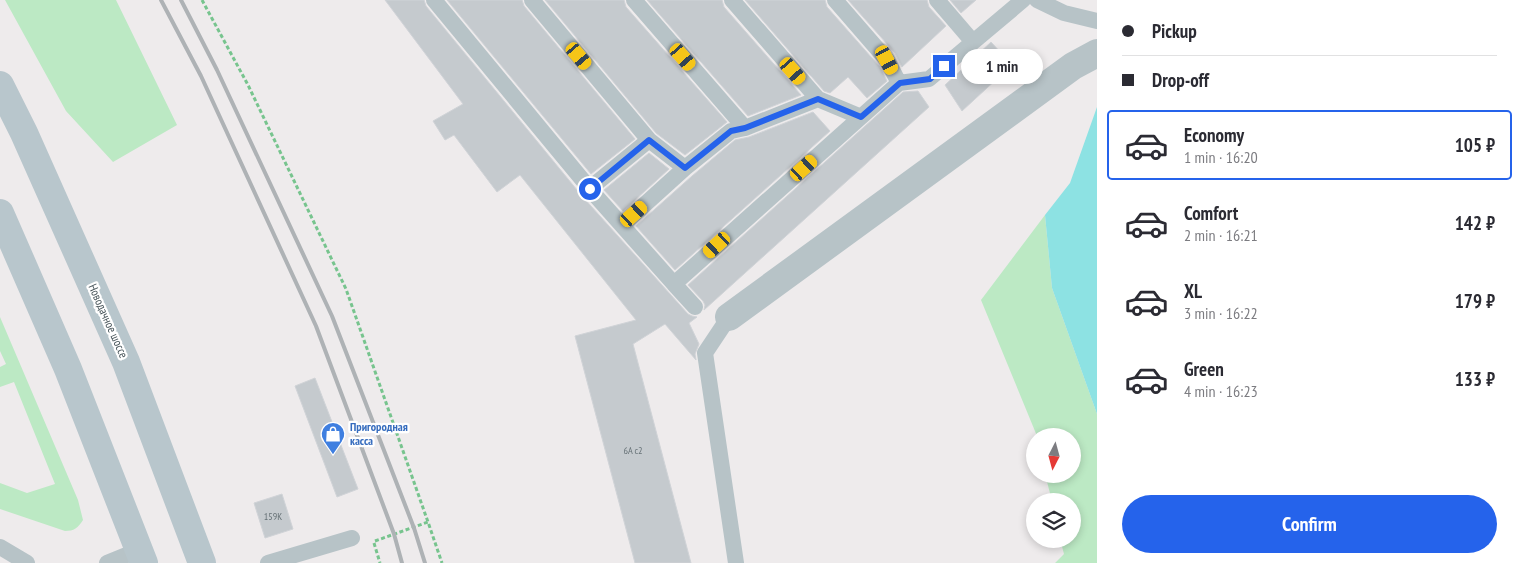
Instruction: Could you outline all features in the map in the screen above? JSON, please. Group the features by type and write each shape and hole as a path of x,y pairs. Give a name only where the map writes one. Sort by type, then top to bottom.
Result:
{"main road":[{"name":"Новодачное шоссе","path":"0,85 24,134 126,362 202,563"},
{"path":"0,213 68,369 142,556"}],"street":[{"path":"729,318 1065,72 1097,53"}],"lane":[{"path":"434,0 590,189 695,307"},
{"path":"532,0 649,140 685,168"},
{"path":"634,0 745,128"},
{"path":"732,0 818,99 861,117"},
{"path":"834,0 887,60 900,83"},
{"path":"937,0 973,42"},
{"path":"674,284 900,83 930,79 1022,0"},
{"path":"1037,0 1064,13 1097,21"},
{"path":"622,225 685,168 731,131 745,128 818,99"},
{"path":"590,189 649,140"},
{"path":"729,318 705,353 736,563"},
{"path":"268,563 352,538"},
{"path":"0,547 27,563"},
{"path":"107,563 142,556"}],"path":[{"path":"202,0 248,85 346,289 442,563"},
{"path":"380,563 374,541 428,522"}],"green space":[{"path":"5,0 116,0 177,125 113,162 66,111"},
{"path":"1045,215 1052,288 1097,414 1097,563 1055,563 1064,554 1062,548 1081,548 1081,493 1050,493 1047,483 1081,483 1081,428 1034,428 981,300"},
{"path":"0,317 78,500 83,520 73,530 65,531 0,509 0,483 27,493 55,484 14,382 0,387 0,367 6,364 0,351"}],"water":[{"path":"1097,107 1097,414 1052,288 1045,215 1070,183"}],"building":[{"path":"385,0 424,0 426,6 582,196 688,314 697,317 689,323 699,344 695,354 696,360 665,324 633,344 691,563 635,563 575,336 636,320 520,175 497,192 454,135 445,140 433,121 463,104"},
{"path":"447,0 522,0 524,6 635,139 591,174"},
{"path":"545,0 624,0 626,7 727,122 685,155 656,133"},
{"path":"647,0 722,0 724,7 801,95 748,116"},
{"path":"745,0 825,0 827,7 879,66 887,81 867,98 848,77 830,93 824,91"},
{"path":"848,0 927,0 929,7 946,26 902,67 895,53"},
{"path":"950,0 976,0 961,13"},
{"path":"991,42 1012,65 962,111 945,85"},
{"path":"918,91 929,107 704,310 705,305 703,301 688,285 903,92"},
{"path":"813,112 830,131 675,270 636,226 735,140 749,137"},
{"path":"649,153 669,169 623,211 604,190"},
{"path":"315,378 358,489 337,497 295,386"},
{"path":"282,494 293,529 265,538 254,503"}],"railway":[{"path":"161,0 201,76 316,326 394,534 402,563"},
{"path":"181,0 217,70 332,316 414,528 425,563"}],"place":[{"name":"Пригородная касса","path":"333,455"}],"route":[{"path":"590,189 649,140 685,168 731,131 745,128 818,99 861,117 900,83 930,79 944,66"}]}
